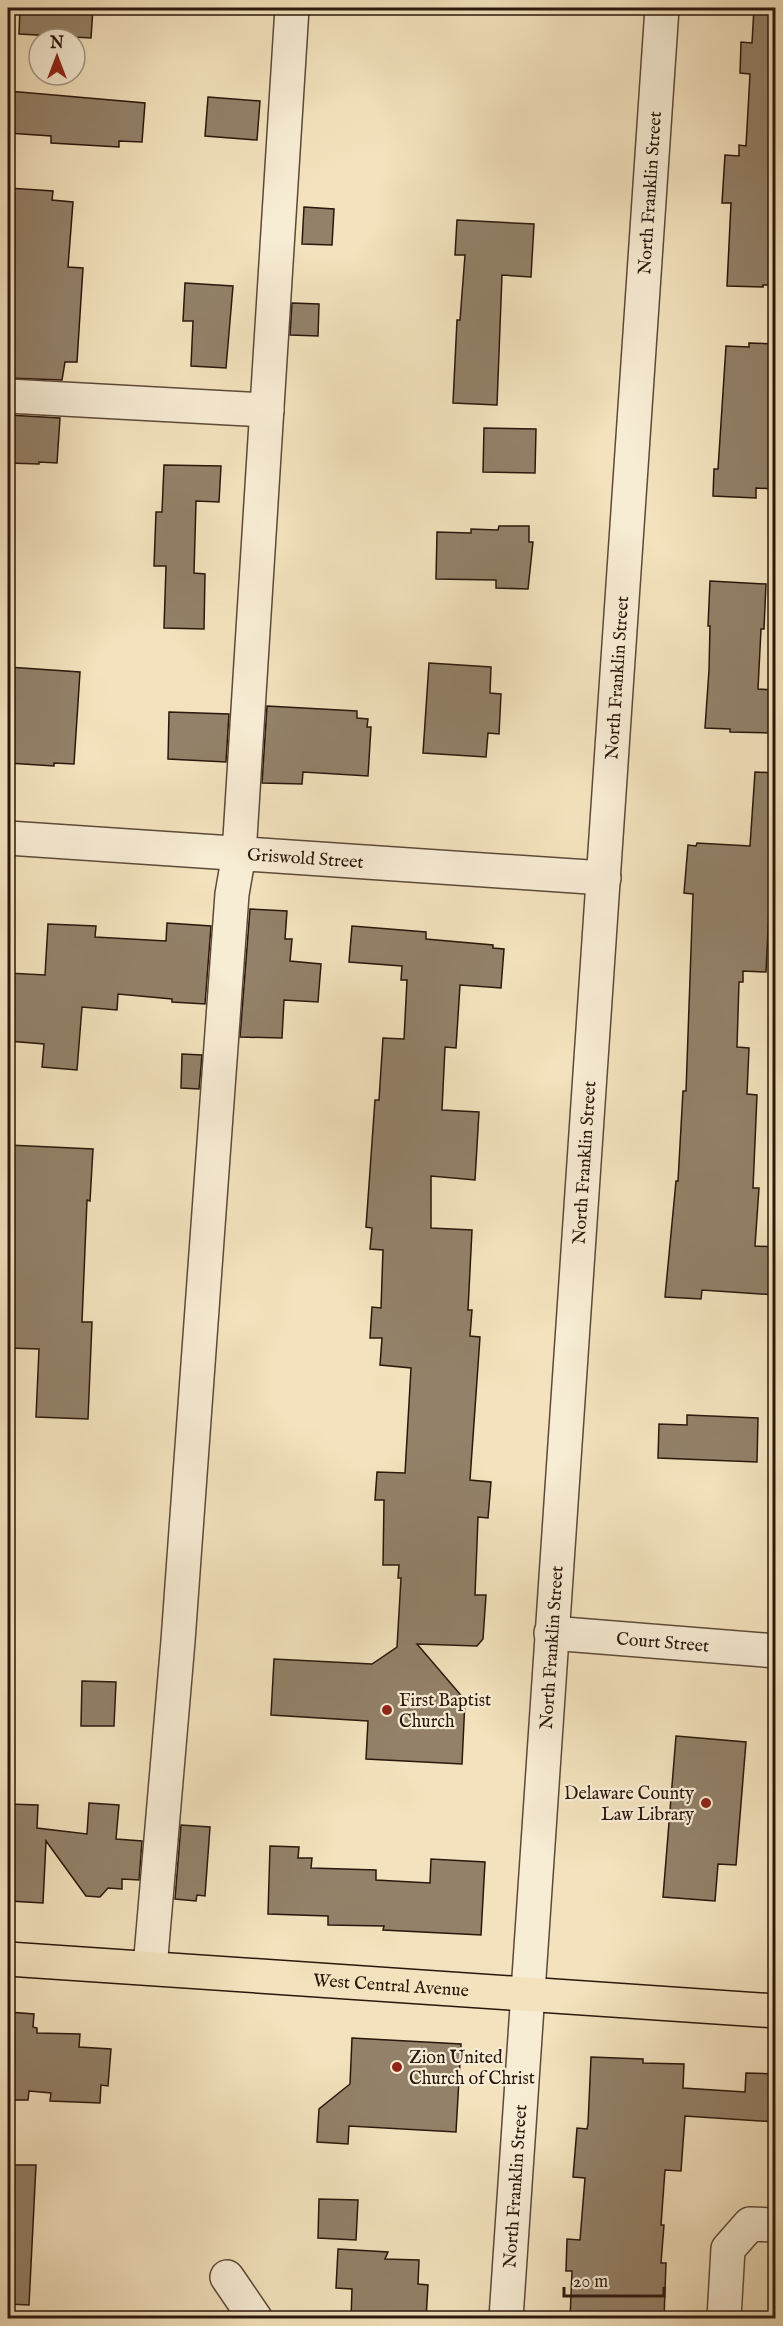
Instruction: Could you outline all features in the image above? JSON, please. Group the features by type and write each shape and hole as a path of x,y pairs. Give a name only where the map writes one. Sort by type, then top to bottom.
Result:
{"main road":[{"name":"West Central Avenue","path":"8,1959 776,2011"}],"street":[{"path":"150,1968 178,1641 232,894 239,854 292,8"},
{"name":"North Franklin Street","path":"506,2319 662,8"},
{"path":"8,396 267,410"},
{"name":"Griswold Street","path":"8,838 604,878"},
{"name":"Court Street","path":"551,1633 776,1651"},
{"path":"724,2319 728,2249 750,2224 776,2224"},
{"path":"227,2277 255,2319"}],"building":[{"path":"20,8 93,8 91,38 87,38 87,27 27,27 27,34 19,34"},
{"path":"754,8 776,8 776,285 727,286 731,203 722,203 725,155 739,156 739,145 746,146 750,74 740,73 741,42 752,43"},
{"path":"8,91 145,103 142,142 119,141 119,147 51,143 51,136 8,133"},
{"path":"208,97 260,101 257,140 205,136"},
{"path":"8,188 53,191 52,200 73,202 68,267 83,268 77,362 65,362 62,380 8,378"},
{"path":"304,207 334,209 332,245 302,244"},
{"path":"457,220 534,224 531,277 502,275 497,405 453,403 457,320 460,320 465,255 455,255"},
{"path":"185,283 233,286 226,368 191,366 193,321 183,321"},
{"path":"292,303 319,304 318,336 290,335"},
{"path":"749,343 776,344 776,489 756,488 756,498 713,496 714,469 718,469 726,346 749,347"},
{"path":"8,415 60,418 57,463 8,463"},
{"path":"484,428 536,429 535,473 483,472"},
{"path":"164,465 221,466 219,502 196,501 194,573 205,574 204,629 164,628 166,566 154,566 156,512 162,512"},
{"path":"499,526 529,526 529,542 533,542 528,589 496,588 496,580 436,579 437,532 471,533 471,529 498,530"},
{"path":"710,581 766,584 758,689 774,690 771,733 730,732 730,729 705,728 709,670"},
{"path":"429,663 491,667 490,693 501,694 499,734 488,733 486,757 423,753"},
{"path":"8,667 80,672 74,764 54,763 54,766 8,763"},
{"path":"267,706 357,711 357,718 368,719 367,727 371,727 368,776 303,772 302,784 262,783"},
{"path":"169,712 229,714 226,762 168,759"},
{"path":"755,772 776,773 776,890 770,890 766,972 743,971 743,982 739,982 737,1047 749,1048 747,1094 757,1095 753,1188 759,1188 755,1246 776,1247 776,1295 702,1290 701,1299 665,1297 676,1181 678,1181 683,1091 686,1091 693,894 684,893 688,845 696,846 697,843 750,846"},
{"path":"250,909 287,911 285,939 292,939 290,961 321,964 318,1002 284,1000 282,1038 240,1037"},
{"path":"167,923 211,926 205,1004 118,994 117,1010 82,1007 77,1070 42,1067 44,1044 8,1041 8,973 45,975 48,924 96,926 95,937 166,941"},
{"path":"352,926 426,932 426,939 493,945 493,948 504,949 501,988 460,985 456,1048 445,1047 442,1110 479,1112 475,1180 431,1176 431,1228 472,1230 468,1310 472,1310 470,1336 480,1337 470,1480 491,1482 488,1518 478,1517 475,1595 486,1595 483,1639 477,1646 417,1644 465,1700 462,1764 366,1759 368,1721 271,1715 274,1659 372,1664 397,1647 401,1578 398,1578 399,1565 383,1565 384,1500 375,1500 377,1472 405,1473 411,1368 380,1365 382,1338 370,1338 372,1307 381,1308 383,1250 370,1249 372,1228 366,1227 375,1100 379,1100 383,1038 404,1039 407,980 401,980 402,966 349,962"},
{"path":"182,1054 202,1055 199,1089 181,1088"},
{"path":"8,1145 93,1149 90,1201 87,1200 82,1322 92,1322 88,1419 36,1417 39,1349 8,1348"},
{"path":"687,1415 758,1418 757,1462 658,1458 659,1424 687,1425"},
{"path":"82,1681 116,1682 114,1726 81,1726"},
{"name":"Delaware County Law Library","path":"676,1736 746,1742 736,1865 718,1864 715,1901 663,1897"},
{"path":"89,1803 119,1805 116,1839 142,1841 139,1880 122,1879 122,1889 108,1888 100,1897 86,1896 46,1841 43,1903 9,1901 8,1804 38,1805 37,1828 87,1834"},
{"path":"181,1825 210,1827 205,1896 197,1895 196,1901 175,1899"},
{"path":"270,1846 299,1847 298,1858 312,1858 311,1868 376,1870 376,1880 430,1883 431,1859 485,1862 481,1935 383,1930 384,1926 328,1925 328,1916 268,1914"},
{"path":"8,2012 34,2014 33,2027 37,2028 37,2033 80,2034 79,2047 111,2049 108,2086 101,2085 100,2103 50,2101 51,2093 29,2091 28,2100 8,2100"},
{"path":"352,2038 461,2044 456,2132 349,2126 348,2144 317,2142 319,2109 350,2084"},
{"path":"591,2057 643,2059 643,2063 684,2064 683,2088 745,2092 746,2073 776,2074 776,2122 685,2116 681,2171 665,2170 661,2225 664,2225 661,2263 666,2263 664,2319 570,2319 572,2271 566,2271 567,2239 580,2240 585,2178 573,2177 577,2128 587,2129 588,2124"},
{"path":"9,2165 36,2165 29,2305 8,2304"},
{"path":"319,2199 358,2200 356,2240 318,2238"},
{"path":"338,2249 388,2252 385,2259 419,2260 418,2284 428,2285 426,2319 351,2319 352,2289 336,2288"}],"place":[{"name":"First Baptist Church","path":"387,1710"},
{"name":"Delaware County Law Library","path":"706,1803"},
{"name":"Zion United Church of Christ","path":"397,2067"}]}
